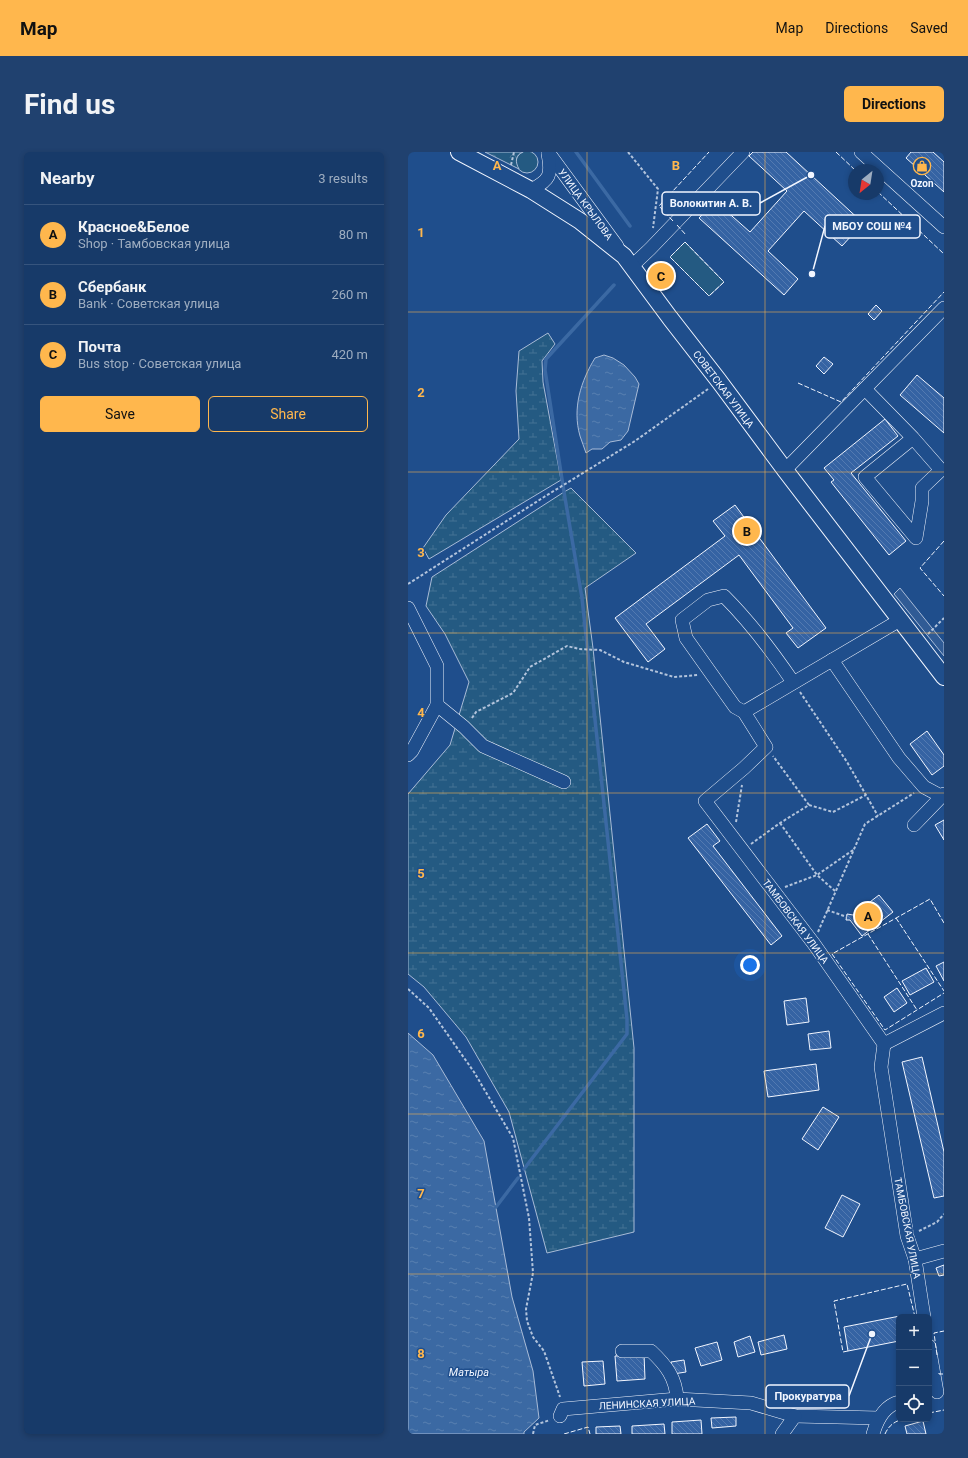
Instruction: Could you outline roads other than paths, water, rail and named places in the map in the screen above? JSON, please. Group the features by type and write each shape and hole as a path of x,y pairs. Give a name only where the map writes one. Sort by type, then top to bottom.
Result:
{"main road":[{"name":"СОВЕТСКАЯ УЛИЦА","path":"459,152 531,190 580,220 628,261 785,470 944,677"}],"street":[{"path":"628,261 650,249 742,152"},
{"path":"861,152 944,227"},
{"name":"УЛИЦА КРЫЛОВА","path":"531,190 543,184 548,177 553,154"},
{"name":"УЛИЦА КРЫЛОВА","path":"553,154 628,261"},
{"path":"785,470 944,308"},
{"path":"865,389 913,438 941,470 922,488 922,500 916,538 865,477 913,438"},
{"path":"793,682 757,632 744,616 724,596 708,600 682,620 686,638 735,707 744,712 900,620"},
{"path":"408,608 437,666 437,705 412,751 408,755"},
{"path":"832,660 899,758 924,787 942,795 914,825"},
{"path":"437,705 464,727 483,746 564,782"},
{"name":"ТАМБОВСКАЯ УЛИЦА","path":"744,712 766,747 705,801 814,944 884,1044 881,1067 908,1236 914,1259 923,1314"},
{"path":"884,1044 944,1012"},
{"path":"914,1259 944,1251"},
{"path":"930,1350 937,1392"},
{"path":"622,1351 652,1351 665,1364 676,1387 677,1399"},
{"name":"ЛЕНИНСКАЯ УЛИЦА","path":"560,1416 563,1408 677,1399 751,1403 795,1416 879,1418"},
{"path":"873,1434 879,1418 892,1404 896,1403"},
{"path":"782,1434 795,1416"}],"water":[{"path":"604,355 613,358 624,365 639,384 628,431 621,440 610,442 602,449 592,449 586,453 578,426 577,415 579,395 582,385 595,358"},
{"name":"Матыра","path":"408,1033 433,1055 484,1141 512,1297 533,1371 539,1418 524,1432 524,1434 408,1434"}],"waterway":[{"path":"576,152 630,226"},
{"path":"524,1169 627,1034 627,1019 582,598 545,370 546,359 614,285"},
{"path":"496,1207 518,1178"}],"place":[{"name":"Ozon","path":"922,166"},
{"name":"Волокитин А. В.","path":"811,175"},
{"name":"МБОУ СОШ №4","path":"812,274"},
{"name":"Почта","path":"661,276"},
{"name":"Сбербанк","path":"747,531"},
{"name":"Красное&Белое","path":"868,916"},
{"name":"Прокуратура","path":"872,1334"}]}
